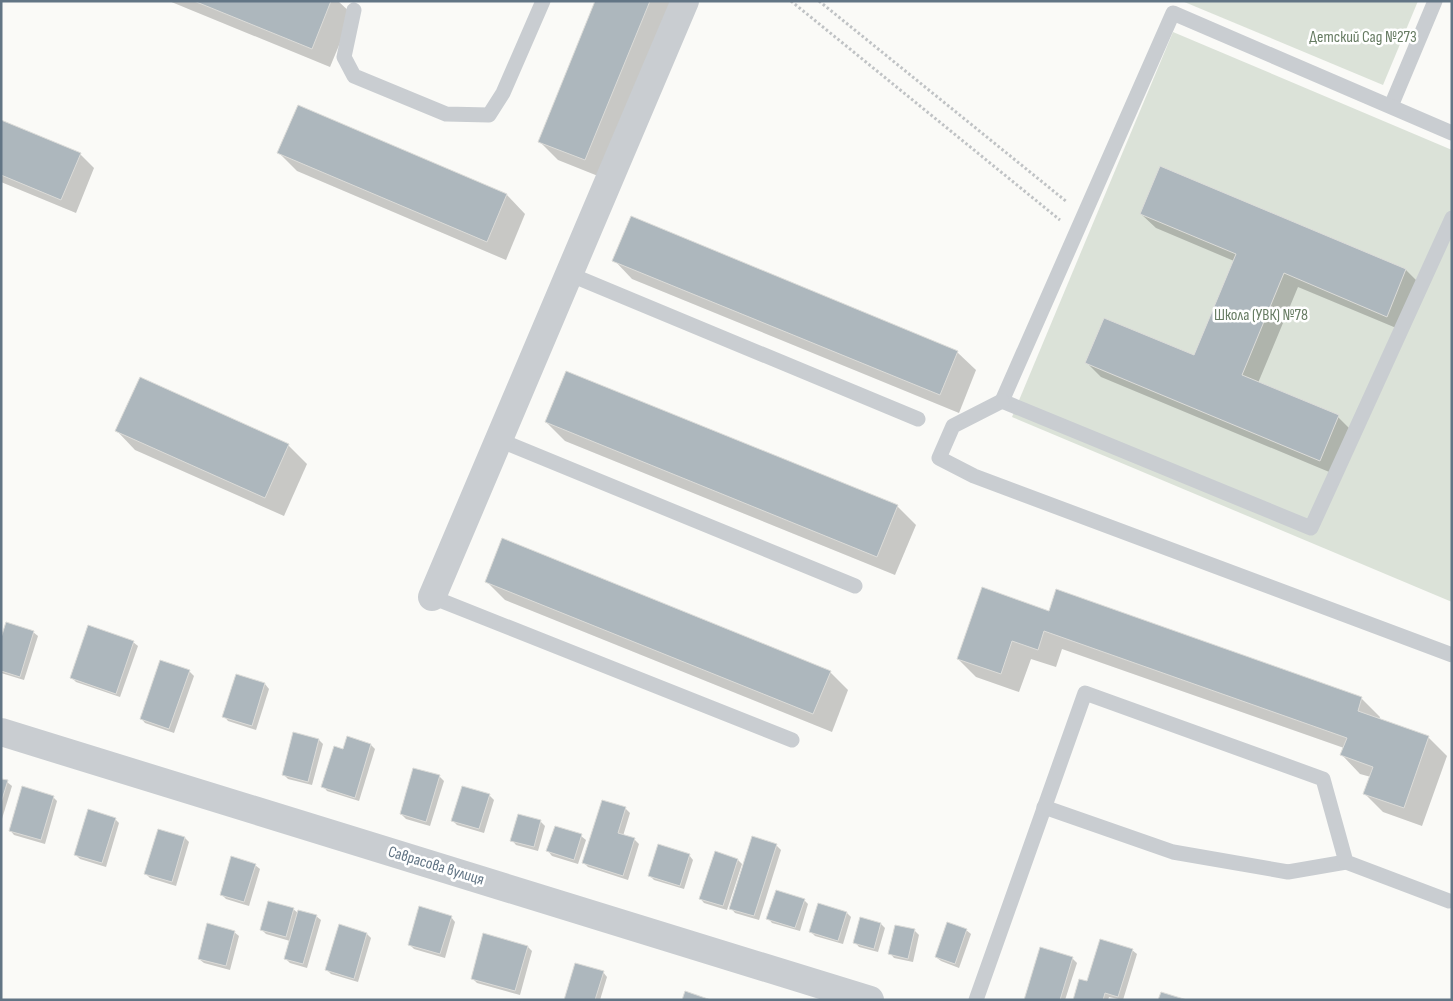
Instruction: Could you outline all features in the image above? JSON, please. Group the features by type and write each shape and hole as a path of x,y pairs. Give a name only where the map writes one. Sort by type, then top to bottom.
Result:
{"street":[{"path":"432,598 685,1"},
{"name":"Саврасова вулиця","path":"1,732 870,1000"}],"lane":[{"path":"354,10 344,57 354,76 446,114 489,116 503,93 543,1"},
{"path":"1391,106 1434,1"},
{"path":"1452,133 1173,13 1002,401 953,426 939,458 974,476 1452,654"},
{"path":"1002,401 1311,528 1452,218"},
{"path":"569,274 918,418"},
{"path":"499,440 855,586"},
{"path":"432,598 792,740"},
{"path":"976,1000 1085,693 1324,779 1346,862"},
{"path":"1044,807 1173,852 1288,872 1346,862 1451,899"}],"path":[{"path":"791,1 1050,212"},
{"path":"819,1 1057,194"}],"green space":[{"name":"Детский Сад №273","path":"1182,1 1418,1 1383,85"},
{"name":"Школа (УВК) №78","path":"1173,32 1452,150 1452,602 1012,417"}],"building":[{"path":"194,1 331,1 312,49"},
{"path":"595,1 650,1 585,160 538,142"},
{"path":"298,105 507,194 487,242 277,153"},
{"path":"1,120 81,153 61,200 1,175"},
{"path":"1160,166 1406,269 1387,317 1284,273 1242,375 1339,415 1320,461 1085,363 1104,318 1194,355 1236,254 1140,214"},
{"path":"631,216 958,351 940,395 612,261"},
{"path":"566,371 898,505 877,557 545,422"},
{"path":"140,377 289,444 265,498 115,431"},
{"path":"502,538 831,671 813,714 485,582"},
{"path":"982,587 1049,611 1056,589 1362,697 1358,711 1429,736 1404,808 1363,794 1373,767 1340,755 1347,738 1044,631 1038,650 1012,641 1001,674 957,659"},
{"path":"6,622 34,631 20,677 1,671 1,638"},
{"path":"88,625 134,641 116,694 70,678"},
{"path":"160,660 190,670 169,729 140,719"},
{"path":"236,674 265,683 252,726 222,717"},
{"path":"293,732 319,739 308,782 282,775"},
{"path":"347,736 371,744 355,798 321,787 334,746 343,749"},
{"path":"413,768 440,775 426,822 400,814"},
{"path":"1,779 8,780 1,803"},
{"path":"22,786 54,796 41,840 9,831"},
{"path":"462,786 490,794 479,829 451,821"},
{"path":"602,800 626,807 618,833 635,838 623,876 582,863"},
{"path":"88,809 116,818 102,863 74,855"},
{"path":"518,814 541,820 534,847 510,841"},
{"path":"555,826 582,834 574,860 546,851"},
{"path":"158,829 185,837 172,882 144,874"},
{"path":"752,836 777,844 754,916 729,909"},
{"path":"658,844 690,854 680,886 648,876"},
{"path":"715,851 738,859 723,906 699,899"},
{"path":"231,856 256,864 244,902 220,895"},
{"path":"776,890 805,899 795,928 766,919"},
{"path":"268,901 294,908 286,937 260,930"},
{"path":"818,903 847,912 838,941 809,932"},
{"path":"419,906 452,916 440,954 408,945"},
{"path":"298,910 317,915 303,964 284,959"},
{"path":"860,917 881,923 874,949 853,943"},
{"path":"947,922 967,929 955,964 935,957"},
{"path":"207,923 235,931 226,966 198,959"},
{"path":"339,924 367,933 354,979 325,970"},
{"path":"895,925 915,929 908,959 888,954"},
{"path":"483,933 528,946 515,991 471,979"},
{"path":"1100,939 1133,949 1118,997 1105,993 1103,1000 1073,1000 1079,979 1087,981"},
{"path":"1040,947 1073,957 1060,1000 1024,1000"},
{"path":"575,963 604,971 595,1000 564,1000"},
{"path":"685,991 711,1000 682,1000"},
{"path":"1161,992 1187,1000 1158,1000"}]}
